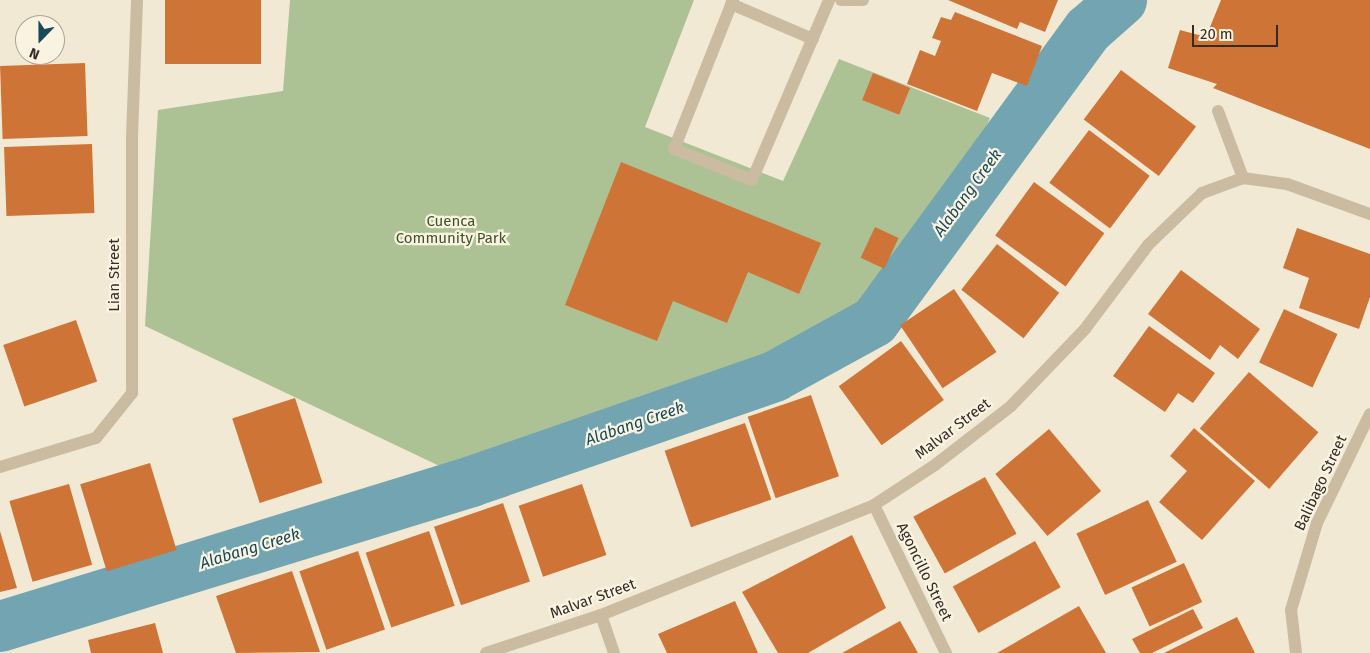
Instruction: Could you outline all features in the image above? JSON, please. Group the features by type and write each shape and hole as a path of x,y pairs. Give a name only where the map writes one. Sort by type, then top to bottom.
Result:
{"street":[{"name":"Lian Street","path":"0,467 96,438 132,393 132,146 137,0"},
{"path":"813,39 732,2 674,149 752,180 813,39 828,0"},
{"path":"841,0 861,1"},
{"path":"1218,111 1243,178"},
{"name":"Malvar Street","path":"486,653 601,615 874,505 934,464 1011,406 1085,329 1148,245 1202,193 1243,178 1287,184 1370,214"},
{"name":"Balibago Street","path":"1296,653 1291,610 1315,532 1370,414"},
{"name":"Agoncillo Street","path":"874,505 946,653"},
{"path":"601,615 614,653"}],"green space":[{"name":"Cuenca Community Park","path":"290,0 694,0 645,127 783,181 839,59 990,118 941,231 874,321 471,481 145,326 158,110 283,91"}],"building":[{"path":"165,0 261,0 261,64 165,64"},
{"path":"948,0 1058,0 1045,32 1020,22 1017,29"},
{"path":"1221,0 1370,0 1370,149 1213,88 1217,84 1168,68 1180,30 1206,37"},
{"path":"955,12 1042,46 1027,86 992,73 977,111 907,84 920,50 935,56 941,41 932,38 941,17 951,20"},
{"path":"85,63 88,136 3,139 0,66"},
{"path":"1121,70 1196,127 1159,176 1084,120"},
{"path":"873,73 910,88 899,115 862,100"},
{"path":"1089,130 1150,176 1110,228 1049,183"},
{"path":"92,144 94,213 6,216 4,147"},
{"path":"621,162 821,243 799,294 748,272 727,323 673,301 657,341 565,305"},
{"path":"1034,182 1104,233 1066,287 995,235"},
{"path":"875,227 899,238 884,269 861,258"},
{"path":"1297,228 1370,254 1370,297 1359,329 1299,308 1309,278 1283,268"},
{"path":"997,244 1059,293 1024,338 961,290"},
{"path":"1181,270 1260,329 1238,359 1220,345 1210,360 1148,314"},
{"path":"954,289 996,352 943,388 900,325"},
{"path":"1284,309 1337,334 1313,387 1259,362"},
{"path":"76,320 97,381 24,407 3,345"},
{"path":"1149,326 1215,373 1193,403 1178,393 1165,412 1113,376"},
{"path":"901,341 944,400 882,445 839,386"},
{"path":"1249,372 1318,432 1269,489 1200,429"},
{"path":"811,395 839,476 776,498 748,417"},
{"path":"295,398 323,483 260,503 232,418"},
{"path":"745,423 771,500 691,527 665,451"},
{"path":"1194,428 1255,481 1202,540 1159,502 1187,471 1170,456"},
{"path":"1049,429 1101,491 1047,536 995,474"},
{"path":"150,463 177,550 107,571 80,484"},
{"path":"985,477 1017,534 945,574 913,517"},
{"path":"69,484 92,565 33,582 9,501"},
{"path":"582,484 606,555 543,577 519,506"},
{"path":"1148,500 1177,562 1105,595 1076,533"},
{"path":"503,503 530,581 461,605 434,527"},
{"path":"0,531 17,588 0,592"},
{"path":"429,531 455,606 391,628 366,553"},
{"path":"852,535 886,608 808,653 778,653 742,592"},
{"path":"1035,541 1061,587 978,633 953,587"},
{"path":"358,551 385,629 326,650 299,571"},
{"path":"1184,563 1202,602 1150,626 1131,588"},
{"path":"292,571 320,652 236,653 216,596"},
{"path":"735,601 758,653 667,653 658,634"},
{"path":"1079,606 1106,653 997,653"},
{"path":"1193,609 1203,628 1152,653 1140,653 1132,639"},
{"path":"1237,617 1255,653 1164,653"},
{"path":"900,621 918,653 842,653"},
{"path":"155,623 163,653 91,653 88,640"}],"waterway":[{"name":"Alabang Creek","path":"0,626 471,481 774,376 874,321 1088,29 1121,0"}]}
